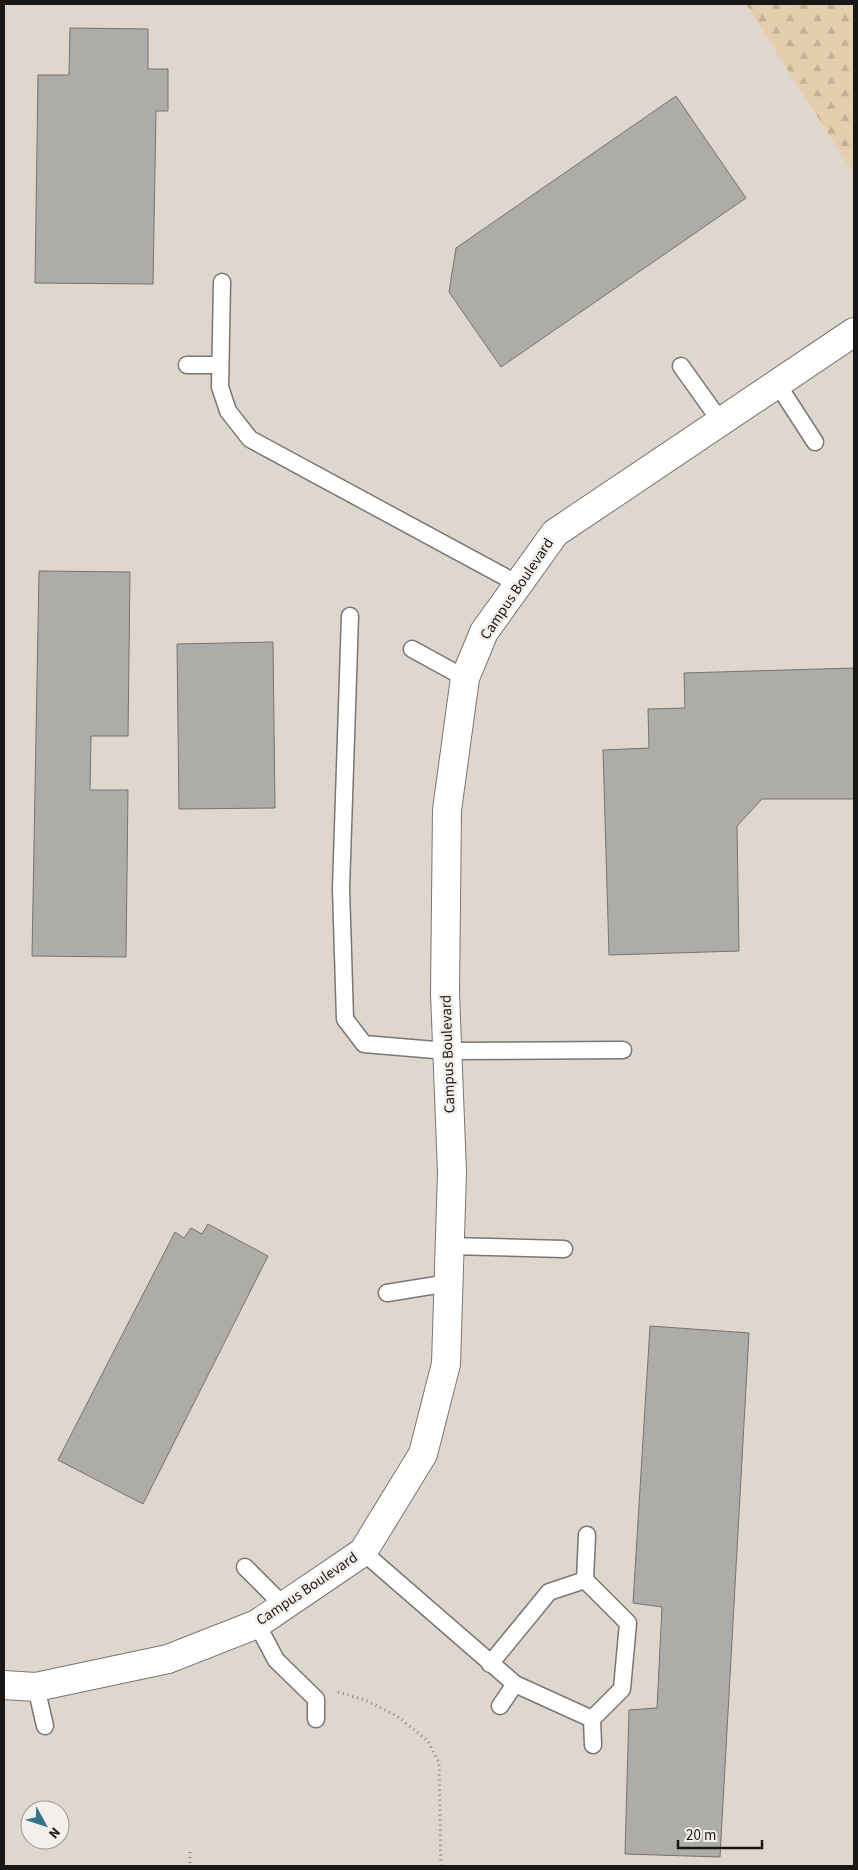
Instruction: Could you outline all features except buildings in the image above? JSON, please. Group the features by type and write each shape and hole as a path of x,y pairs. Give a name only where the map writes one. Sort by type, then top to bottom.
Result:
{"street":[{"name":"Campus Boulevard","path":"4,1685 36,1686 168,1659 258,1624 363,1552 423,1454 446,1364 452,1172 445,993 447,810 465,678 484,632 555,533 778,385 854,332"}],"lane":[{"path":"222,282 220,387 228,411 250,438 518,584"},
{"path":"187,365 220,365"},
{"path":"681,366 721,422"},
{"path":"778,385 815,442"},
{"path":"350,616 341,888 345,1019 364,1044 447,1051 623,1050"},
{"path":"412,649 465,678"},
{"path":"450,1246 564,1249"},
{"path":"387,1292 449,1284"},
{"path":"587,1536 585,1580 628,1623 622,1689 592,1719 593,1745"},
{"path":"363,1552 515,1684 592,1719"},
{"path":"245,1567 284,1606"},
{"path":"490,1664 549,1592 585,1580"},
{"path":"258,1624 276,1660 316,1699 316,1719"},
{"path":"500,1706 515,1684"},
{"path":"36,1686 45,1726"}],"path":[{"path":"316,1699 335,1692 365,1700 397,1716 428,1741 439,1763 441,1866"},
{"path":"190,1852 190,1866"}],"shaded area":[{"path":"4,4 854,4 854,1866 4,1866"}],"green space":[{"path":"746,4 854,4 854,174"}]}
